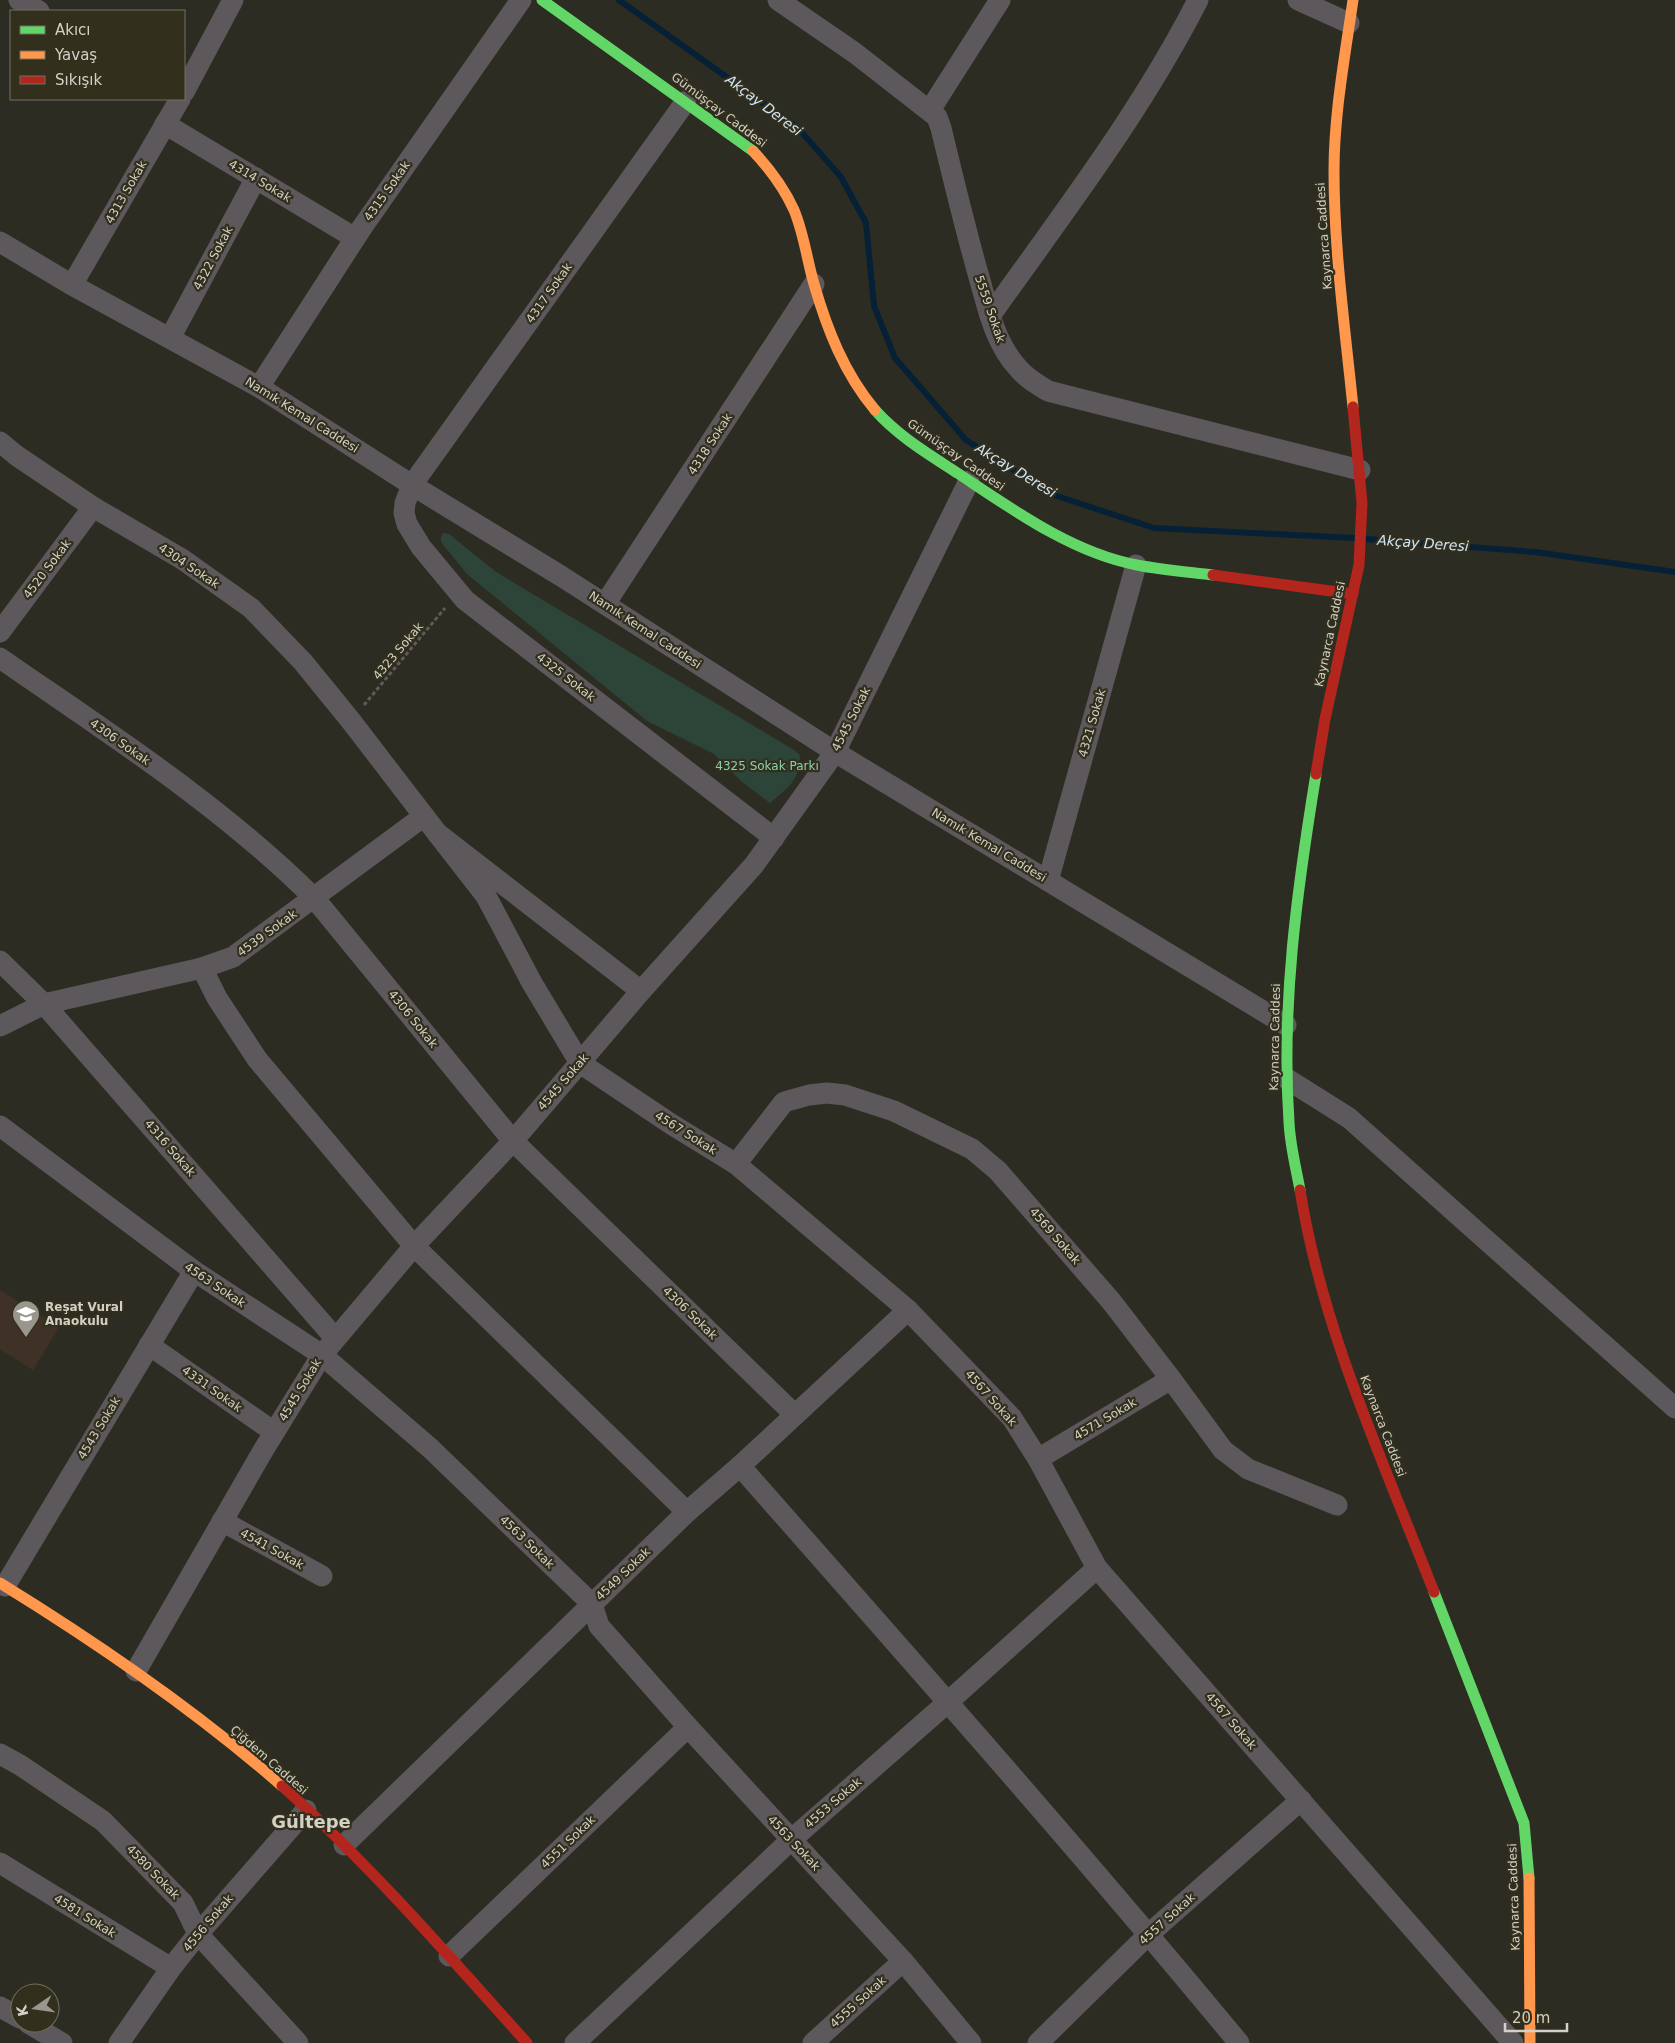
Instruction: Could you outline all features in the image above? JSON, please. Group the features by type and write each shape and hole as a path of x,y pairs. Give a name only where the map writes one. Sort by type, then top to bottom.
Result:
{"street":[{"path":"19,0 37,10"},
{"path":"185,90 233,0"},
{"name":"4315 Sokak","path":"259,387 355,238 521,0"},
{"name":"Gümüşçay Caddesi","path":"542,0 750,148 771,170 794,210 814,284 835,345 850,376 888,424 912,443 1047,530 1089,550 1136,565 1353,594"},
{"name":"5559 Sokak","path":"780,0 855,52 937,116 966,232 990,316 1005,351 1018,369 1031,381 1048,391 1360,470"},
{"path":"930,110 1000,0"},
{"path":"990,316 1131,116 1175,45 1198,0"},
{"path":"1298,0 1349,23"},
{"name":"Kaynarca Caddesi","path":"1353,0 1336,132 1334,201 1337,254 1360,470 1361,532 1359,564 1326,719 1299,878 1286,1025 1289,1124 1296,1175 1313,1254 1332,1323 1350,1376 1524,1823 1530,1892 1530,2043"},
{"name":"4313 Sokak","path":"72,284 179,100"},
{"name":"4317 Sokak","path":"412,485 686,101"},
{"name":"4314 Sokak","path":"165,124 355,238"},
{"name":"4322 Sokak","path":"170,338 256,178"},
{"name":"Namık Kemal Caddesi","path":"0,242 259,387 412,485 605,604 835,752 1286,1025"},
{"name":"4318 Sokak","path":"605,604 814,284"},
{"name":"4304 Sokak","path":"0,442 17,456 93,507 182,559 251,608 303,662 437,833"},
{"name":"4545 Sokak","path":"136,1671 274,1432 322,1355 414,1246 513,1141 640,991 754,865 835,752 969,481"},
{"name":"4325 Sokak","path":"412,485 404,514 406,524 421,547 465,600 774,838"},
{"name":"4520 Sokak","path":"0,632 93,507"},
{"name":"4321 Sokak","path":"1048,881 1136,565"},
{"name":"4306 Sokak","path":"0,658 173,779 274,860 315,899 513,1141 796,1415"},
{"name":"4539 Sokak","path":"0,1026 44,1004 202,968 233,957 315,899 424,816"},
{"path":"437,833 640,991"},
{"name":"4567 Sokak","path":"437,833 486,896 532,983 580,1063 671,1124 736,1164 908,1310 1012,1418 1038,1459 1097,1568 1513,2043"},
{"name":"4316 Sokak","path":"0,961 44,1004 335,1338"},
{"path":"202,968 217,998 257,1059 414,1246 687,1512"},
{"path":"1287,1079 1349,1118 1675,1408"},
{"name":"4569 Sokak","path":"736,1164 784,1102 809,1095 827,1093 845,1095 894,1111 958,1142 972,1150 998,1171 1111,1301 1171,1378 1223,1450 1248,1469 1337,1505"},
{"name":"4563 Sokak","path":"0,1126 194,1271 322,1355 430,1448 592,1604 599,1626 688,1727 903,1961 971,2043"},
{"name":"4543 Sokak","path":"3,1585 194,1271"},
{"name":"4549 Sokak","path":"344,1845 687,1512 796,1415 908,1310"},
{"name":"4331 Sokak","path":"149,1345 274,1432"},
{"name":"4571 Sokak","path":"1038,1459 1171,1378"},
{"path":"740,1466 948,1702 1149,1934 1240,2043"},
{"name":"4541 Sokak","path":"222,1521 322,1576"},
{"name":"4553 Sokak","path":"575,2043 791,1840 1097,1568"},
{"name":"Çiğdem Caddesi","path":"3,1585 136,1671 222,1737 306,1810 344,1845 449,1956 526,2043"},
{"name":"4551 Sokak","path":"449,1956 688,1727"},
{"name":"4580 Sokak","path":"0,1754 20,1764 104,1821 183,1903 198,1934 298,2043"},
{"name":"4557 Sokak","path":"1038,2043 1149,1934 1300,1800"},
{"name":"4556 Sokak","path":"119,2043 170,1968 306,1810"},
{"name":"4581 Sokak","path":"0,1863 170,1968"},
{"name":"4555 Sokak","path":"813,2043 903,1961"},
{"path":"45,2033 62,2043"}],"path":[{"name":"4323 Sokak","path":"351,721 458,592"}],"shaded area":[{"name":"Reşat Vural Anaokulu","path":"0,1290 59,1327 33,1370 0,1349"}],"green space":[{"name":"4325 Sokak Parkı","path":"443,533 449,534 496,572 794,750 800,755 798,771 792,783 770,803 741,781 714,754 647,721 467,574 441,542"}],"waterway":[{"name":"Akçay Deresi","path":"619,0 798,128 841,177 866,223 874,306 895,358 966,440 1051,494 1154,528 1353,538"},
{"name":"Akçay Deresi","path":"1366,539 1535,552 1675,572"}],"traffic: fast":[{"path":"542,0 753,151"},
{"path":"875,410 894,429 926,453 1022,515 1067,540 1090,551 1137,565 1213,575"},
{"path":"1300,1190 1290,1131 1287,1035 1292,948 1316,774"},
{"path":"1434,1592 1524,1823 1529,1878"}],"traffic: slow":[{"path":"1353,0 1343,64 1334,150 1334,201 1338,260 1353,407"},
{"path":"753,151 776,179 794,210 814,284 831,334 854,381 875,410"},
{"path":"0,1583 145,1678 215,1730 282,1786"},
{"path":"1529,1878 1530,2043"}],"traffic: jam":[{"path":"1316,774 1325,719 1359,565 1362,503 1353,407"},
{"path":"1213,575 1353,594"},
{"path":"1300,1190 1310,1242 1339,1344 1375,1444 1434,1592"},
{"path":"282,1786 315,1816 377,1879 527,2043"}],"place":[{"name":"Reşat Vural Anaokulu","path":"26,1338"}],"district":[{"name":"Gültepe","path":"311,1822"}]}
